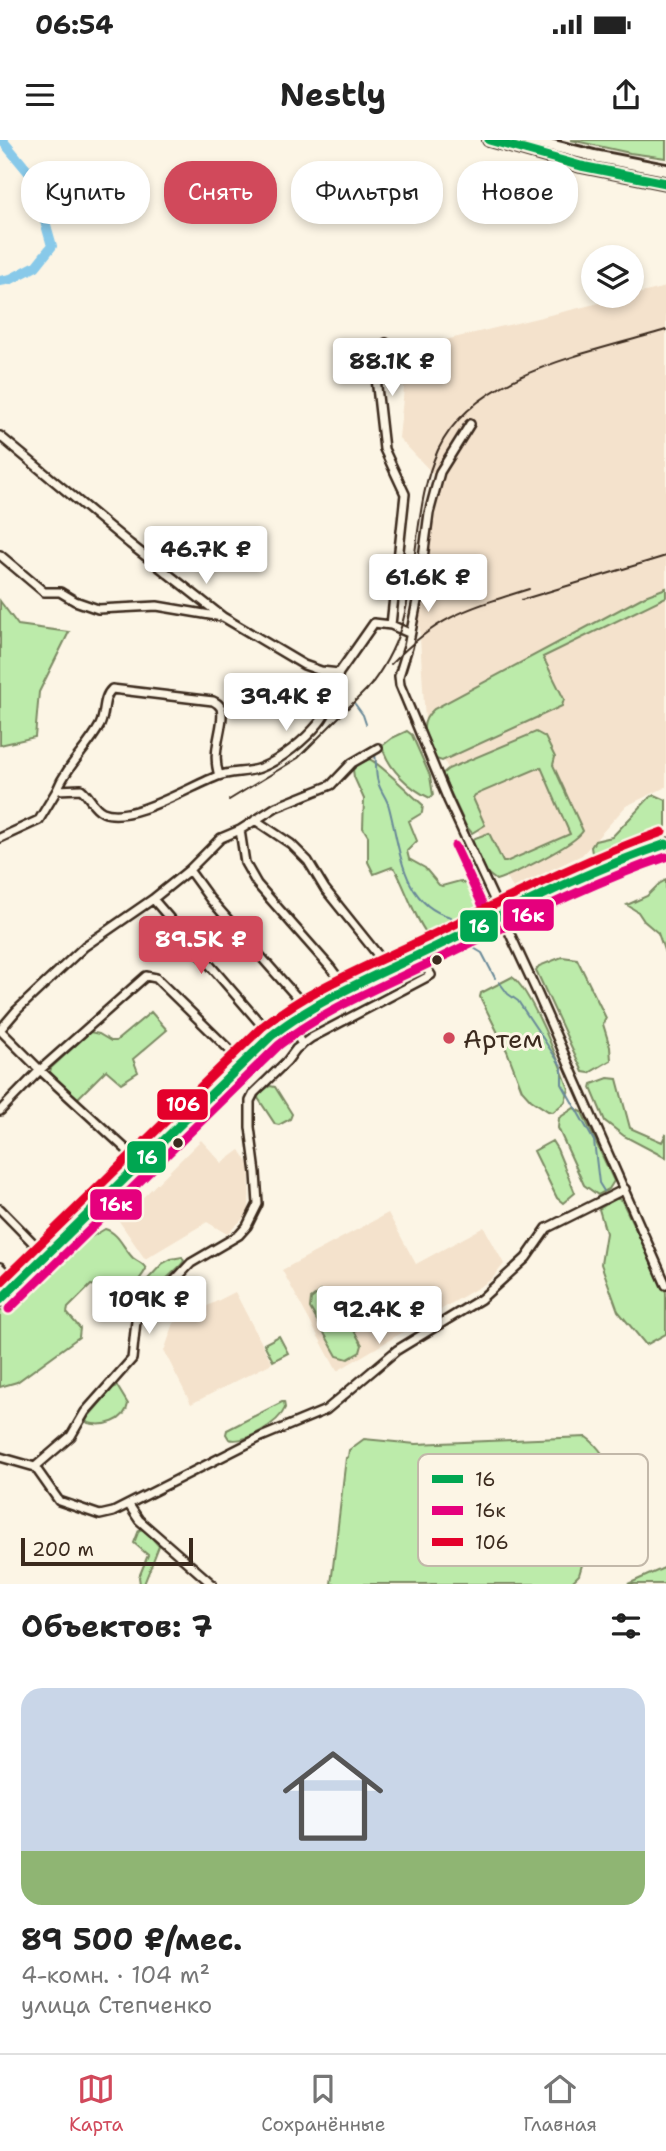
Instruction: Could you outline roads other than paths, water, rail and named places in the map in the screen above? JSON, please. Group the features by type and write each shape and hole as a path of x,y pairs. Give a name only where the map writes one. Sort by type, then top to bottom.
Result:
{"main road":[{"path":"489,140 581,166 666,183"},
{"path":"530,140 666,170"},
{"path":"0,1300 271,1036 290,1021 347,990 612,862 666,844"}],"street":[{"path":"386,342 380,354 376,378 382,437 393,472 405,494 391,625"},
{"path":"470,424 440,471 429,513 418,596 399,676 400,685 435,770 666,1285"},
{"path":"0,436 223,617 304,665 339,673"},
{"path":"0,555 44,592 60,592 98,609 157,606 223,617"},
{"path":"57,790 81,789 104,813 129,813 170,798 219,775 259,768 280,757 320,722 339,673 374,623 391,625 409,633"},
{"path":"0,838 39,820 63,776 101,723 106,696 112,689 213,701 218,704 221,714 215,764 219,775"},
{"path":"141,1163 0,1030 16,1010 85,946 153,899 221,838 240,830 284,803 331,785 352,763 378,748"},
{"path":"255,820 291,844 307,861 325,889 390,970"},
{"path":"240,830 246,863 257,884 347,990"},
{"path":"188,870 210,899 309,1010"},
{"path":"153,899 271,1036"},
{"path":"35,1467 71,1436 85,1412 132,1359 136,1321 143,1309 163,1293 191,1263 239,1235 247,1226 258,1205 257,1172 249,1118 250,1101 254,1093 302,1045 431,975 419,957"},
{"path":"0,1111 40,1070 139,979 150,975 244,1064"},
{"path":"290,1021 302,1045"},
{"path":"0,1457 35,1467 59,1501 100,1515 129,1505 261,1437 326,1410 397,1350 481,1298 526,1258 547,1228 625,1189"},
{"path":"0,1209 46,1256"},
{"path":"0,1267 17,1283"},
{"path":"129,1505 139,1520 212,1584"}],"waterway":[{"path":"0,281 11,279 36,266 52,246 36,181 2,140"},
{"path":"355,704 366,724"},
{"path":"375,755 377,779 388,804 401,857 413,888 422,901 435,911 451,917 459,929"},
{"path":"463,937 467,944 482,953 495,978"},
{"path":"499,982 508,994 518,1001 562,1067 562,1084 594,1141 599,1183 604,1191"}],"railway":[{"path":"366,691 388,659 401,626 425,488 438,450 455,423 478,402 537,369 666,330"},
{"path":"521,600 666,556"},
{"path":"391,664 439,624 487,602 529,589"},
{"path":"229,800 298,758 372,684"}],"place":[{"name":"Артем","path":"449,1038"}]}
